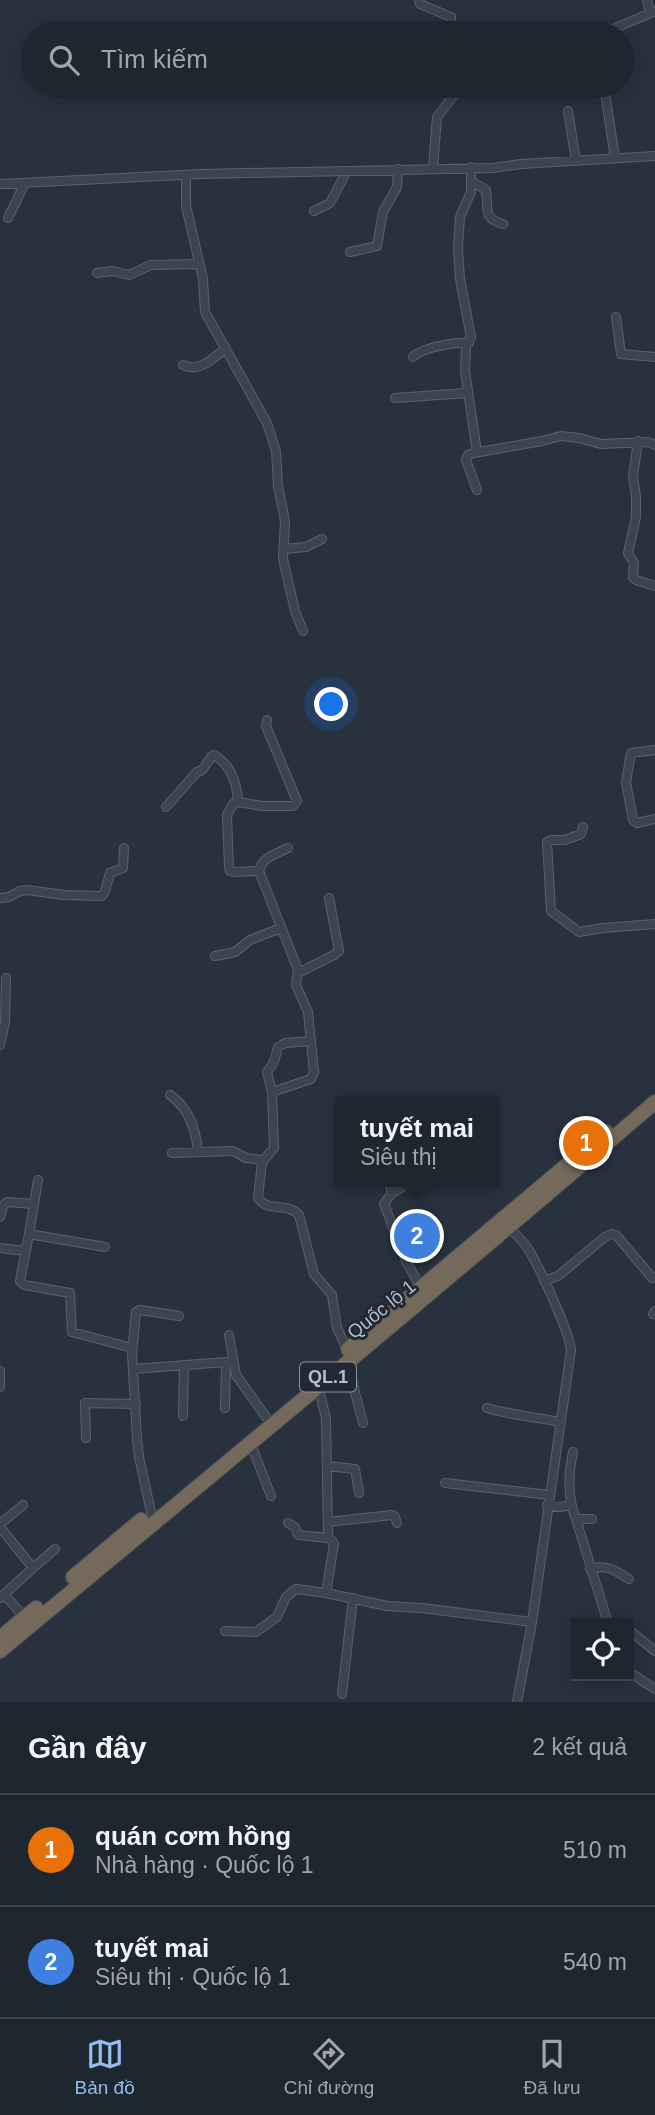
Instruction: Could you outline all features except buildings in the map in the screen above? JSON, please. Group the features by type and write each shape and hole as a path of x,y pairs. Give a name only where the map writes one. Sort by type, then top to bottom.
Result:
{"highway":[{"name":"Quốc lộ 1","path":"0,1651 318,1386 421,1288 506,1224 655,1090"},
{"name":"Quốc lộ 1","path":"0,1638 266,1417 347,1356 655,1102"}],"street":[{"path":"419,0 420,4 451,17 451,21"},
{"path":"632,21 653,12 648,0"},
{"path":"433,168 435,124 437,117 452,98"},
{"path":"606,98 615,158"},
{"path":"568,111 576,161"},
{"path":"0,184 87,178 493,168 515,164 655,156"},
{"path":"471,167 470,196 459,221 458,248 460,279 471,337 466,351 465,371 477,452"},
{"path":"350,251 377,246 383,212 397,187 398,169"},
{"path":"314,211 330,203 347,171"},
{"path":"193,175 186,206 203,279 205,312 267,423 274,441 288,549 283,559 295,611 303,631"},
{"path":"471,181 486,190 489,217 492,221 503,224"},
{"path":"8,218 25,183"},
{"path":"97,273 112,271 129,275 151,265 199,264"},
{"path":"616,317 621,354 655,357"},
{"path":"413,357 428,350 468,343"},
{"path":"184,365 190,368 201,367 226,348"},
{"path":"396,398 467,393"},
{"path":"477,491 466,460 468,455 477,452 561,436 601,444 638,441 655,445"},
{"path":"638,441 633,476 636,517 628,553 634,563 635,579 655,586"},
{"path":"288,549 310,545 323,539"},
{"path":"259,871 230,870 227,815 233,804 239,802 262,806 293,806 297,801 266,726 267,720"},
{"path":"655,750 631,753 625,776 633,820 637,822 655,819"},
{"path":"166,807 197,772 202,770 212,755 220,758 230,771 239,802"},
{"path":"583,827 582,834 547,842 551,911 579,932 655,924"},
{"path":"0,898 27,890 102,896 110,873 122,868 124,848"},
{"path":"272,1092 313,1078 314,1072 308,1012 296,985 298,973 259,871 265,859 288,848"},
{"path":"298,973 339,951 329,898"},
{"path":"215,956 235,952 250,940 281,928"},
{"path":"0,1045 5,1022 6,978"},
{"path":"311,1041 285,1043 278,1047 274,1062 267,1072 272,1092 274,1148 263,1160 258,1200 270,1207 295,1210 299,1215 314,1274 332,1295 337,1328 347,1356 363,1423"},
{"path":"170,1095 180,1102 190,1118 197,1137 198,1152"},
{"path":"172,1153 233,1151 246,1158 263,1160"},
{"path":"38,1180 20,1276 22,1283 70,1293 72,1332 132,1348"},
{"path":"391,1187 391,1194"},
{"path":"402,1187 384,1201 384,1208 406,1261 421,1288"},
{"path":"0,1217 1,1209 7,1202 33,1204"},
{"path":"506,1224 529,1250 570,1342 549,1495 554,1506 517,1702"},
{"path":"29,1234 105,1247"},
{"path":"544,1281 558,1276 612,1234 616,1235 652,1278 655,1277"},
{"path":"0,1248 25,1251"},
{"path":"151,1512 139,1457 135,1404 132,1348 136,1311 179,1316"},
{"path":"229,1335 236,1375 266,1417"},
{"path":"133,1369 226,1362 225,1408"},
{"path":"183,1416 184,1365"},
{"path":"0,1371 0,1387"},
{"path":"318,1386 326,1418 329,1538 334,1544 326,1593"},
{"path":"86,1438 85,1403 135,1404"},
{"path":"487,1408 560,1422"},
{"path":"250,1442 271,1496"},
{"path":"573,1452 568,1481 571,1505 606,1618"},
{"path":"327,1466 355,1469 359,1493"},
{"path":"445,1483 549,1495"},
{"path":"23,1505 0,1525 33,1568"},
{"path":"554,1506 571,1505"},
{"path":"328,1521 392,1515 397,1523"},
{"path":"576,1519 592,1519"},
{"path":"288,1523 295,1527 298,1535 329,1538"},
{"path":"24,1618 2,1596 55,1549"},
{"path":"590,1569 600,1566 611,1568 629,1578"},
{"path":"225,1631 257,1632 277,1617 286,1597 294,1589 387,1606 532,1622"},
{"path":"342,1694 353,1598"},
{"path":"634,1634 655,1651"},
{"path":"634,1675 655,1689"}],"place":[{"name":"quán cơm hồng","path":"586,1143"},
{"name":"tuyết mai","path":"417,1236"}]}
